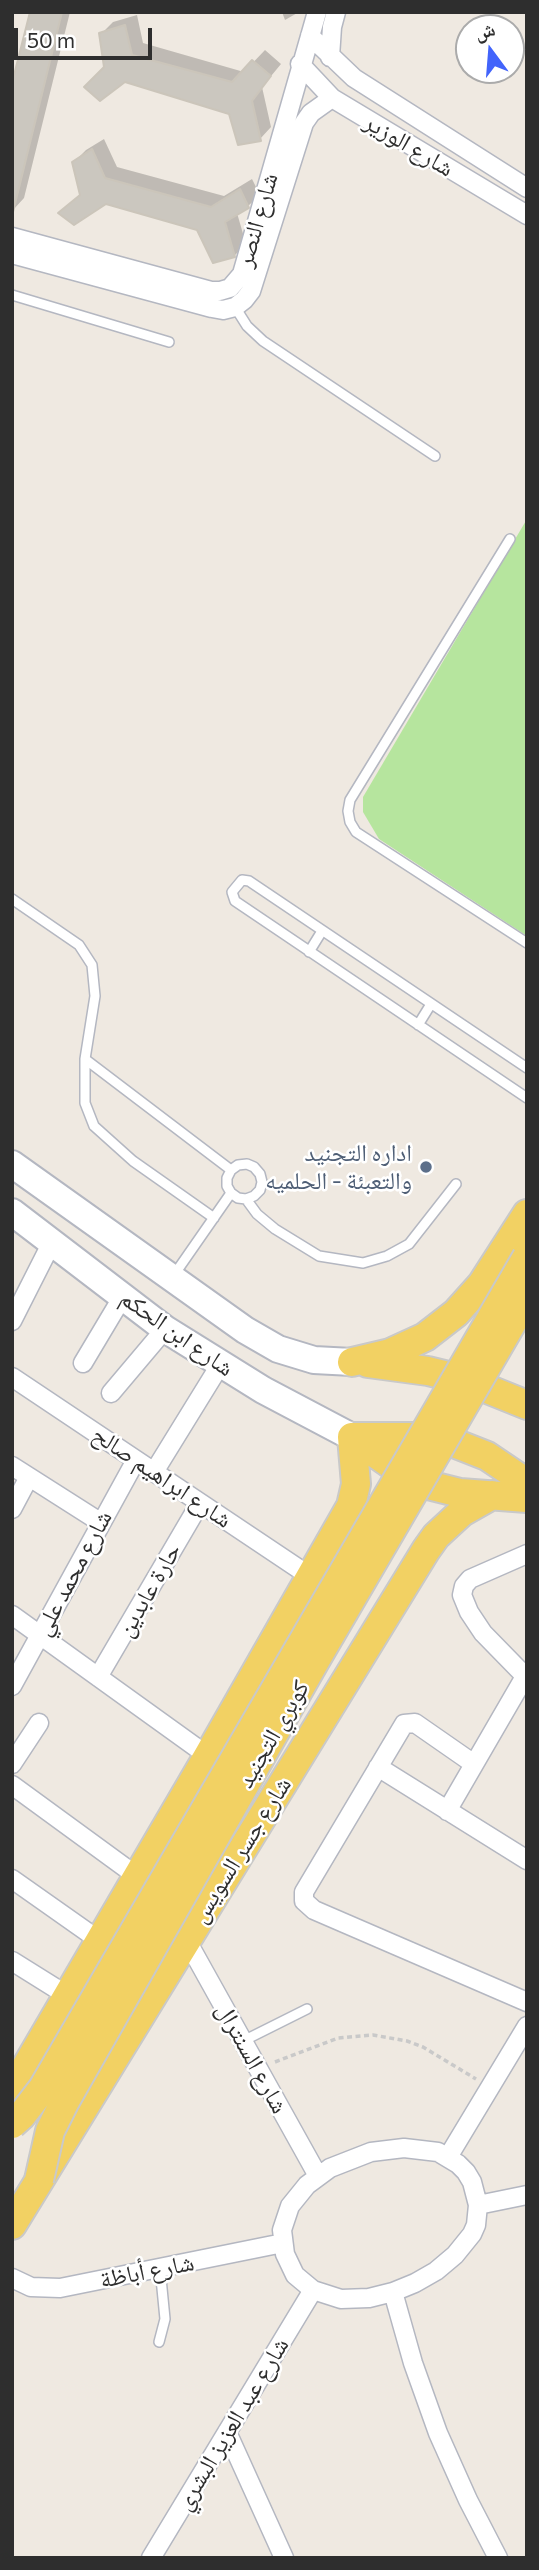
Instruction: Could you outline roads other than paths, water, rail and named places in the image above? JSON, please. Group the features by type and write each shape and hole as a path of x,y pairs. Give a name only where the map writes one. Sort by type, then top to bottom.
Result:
{"main road":[{"name":"شارع ابن الحكم","path":"12,1164 245,1330 278,1349 314,1360 352,1362"},
{"name":"شارع ابن الحكم","path":"12,1212 165,1329 220,1365 352,1437"},
{"path":"352,1362 390,1353 425,1337 456,1313 482,1284 526,1216"},
{"name":"كوبري التجنيد","path":"12,2124 43,2088 527,1257"},
{"name":"كوبري التجنيد","path":"39,2180 48,2139 65,2101 315,1661 527,1297"},
{"path":"352,1362 428,1371 477,1384 527,1405"},
{"path":"352,1437 418,1437 454,1443 487,1456 527,1483"},
{"path":"352,1437 399,1471 428,1485 460,1493 527,1498"},
{"path":"13,2087 138,1877 351,1506 356,1484 352,1437"},
{"name":"شارع جسر السويس","path":"12,2225 436,1536 462,1512 492,1495"},
{"path":"290,1615 303,1607 332,1606 355,1623 362,1637 363,1652"}],"street":[{"name":"شارع النصر","path":"12,237 211,290 230,288 242,274 317,12"},
{"path":"330,57 332,27 337,12"},
{"name":"شارع الوزير","path":"310,36 354,78 527,188"},
{"name":"شارع الوزير","path":"300,64 332,98 527,215"},
{"name":"شارع النصر","path":"235,306 251,291 304,123 311,113 332,98"},
{"path":"420,151 431,129"},
{"path":"12,254 223,310 235,306 230,288"},
{"path":"12,1321 52,1242"},
{"path":"83,1363 123,1296"},
{"path":"111,1393 165,1329"},
{"path":"154,1472 220,1365"},
{"name":"شارع ابراهيم صالح","path":"12,1377 311,1577"},
{"name":"شارع محمد علي","path":"12,1686 136,1460"},
{"path":"12,1466 100,1522"},
{"path":"12,1510 29,1477"},
{"name":"حارة عابدين","path":"98,1677 200,1503"},
{"path":"447,1811 526,1675 483,1633 468,1612 462,1595 466,1583 473,1577 527,1554"},
{"path":"12,1615 208,1756"},
{"path":"474,1763 415,1723 409,1722 401,1726 304,1892 307,1905 527,2002"},
{"path":"12,1764 39,1723"},
{"path":"377,1767 527,1860"},
{"path":"12,1786 138,1877"},
{"path":"12,1879 100,1941"},
{"name":"شارع السنترال","path":"186,1939 318,2176"},
{"path":"12,1961 68,1996"},
{"path":"449,2157 527,2026"},
{"path":"385,2149 428,2149 449,2157 472,2182 478,2205 472,2234 455,2255 425,2277 393,2292 369,2298 341,2299 313,2290 295,2275 285,2254 282,2230 290,2206 318,2176 357,2156 385,2149"},
{"path":"478,2205 527,2195"},
{"name":"شارع أباظة","path":"12,2278 31,2287 50,2289 283,2243"},
{"name":"شارع عبد العزيز البشري","path":"151,2558 313,2290"},
{"path":"393,2292 419,2381 438,2433 498,2558"},
{"path":"227,2432 284,2558"}],"lane":[{"path":"12,295 169,342"},
{"path":"235,306 247,326 263,341 435,456"},
{"path":"510,539 350,800 348,811 356,832 527,943"},
{"path":"527,1068 249,881 242,880 232,892 235,901 527,1098"},
{"path":"12,899 79,945 92,965 95,996 85,1059 85,1102 94,1126 133,1161 214,1218"},
{"path":"309,952 322,931"},
{"path":"418,1025 431,1004"},
{"path":"85,1059 231,1170"},
{"path":"247,1164 254,1167 260,1174 260,1190 246,1199 238,1198 231,1193 228,1186 227,1178 231,1170 247,1164"},
{"path":"246,1199 257,1214 275,1229 320,1256 363,1264 387,1256 409,1244 456,1184"},
{"path":"172,1278 231,1193"},
{"path":"243,2041 307,2009"},
{"path":"159,2342 165,2319 160,2268"}],"place":[{"name":"اداره التجنيد والتعبئة - الحلميه","path":"426,1167"}]}
